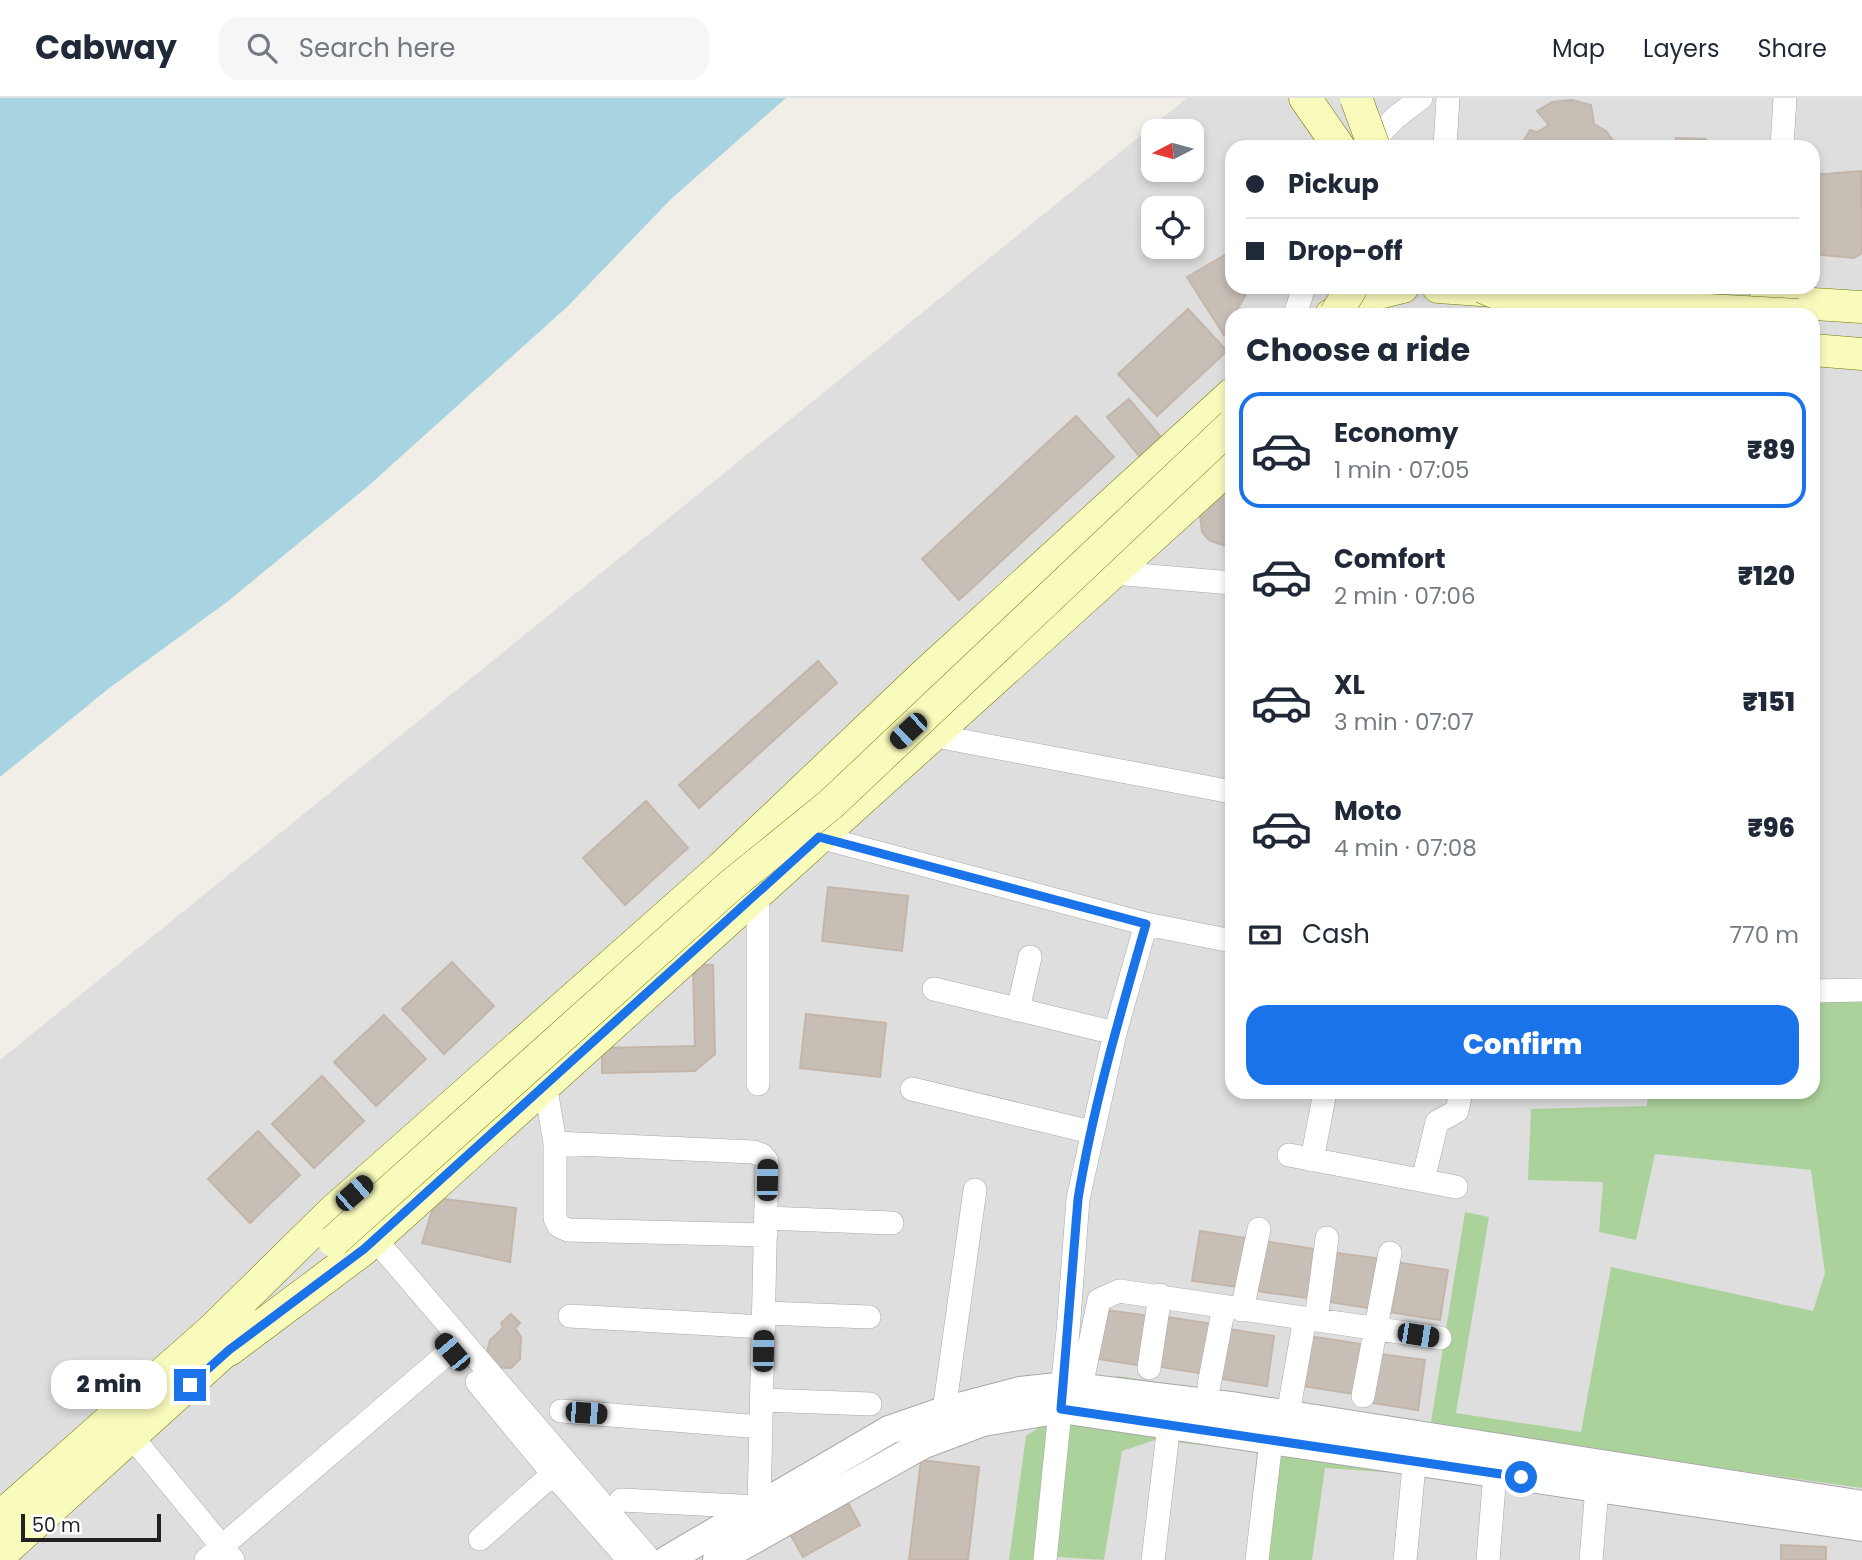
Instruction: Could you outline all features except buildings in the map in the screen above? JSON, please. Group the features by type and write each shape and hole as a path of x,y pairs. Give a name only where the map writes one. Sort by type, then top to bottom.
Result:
{"main road":[{"path":"1303,98 1320,140"},
{"path":"1303,98 1334,140"},
{"path":"1331,98 1357,140"},
{"path":"1356,98 1371,140"},
{"path":"1346,308 1374,294"},
{"path":"1498,294 1535,308"},
{"path":"1532,294 1780,301 1862,307"},
{"path":"1541,294 1567,302 1780,301"},
{"path":"1820,316 1862,318"},
{"path":"1820,330 1862,333"},
{"path":"1820,351 1862,354"},
{"path":"0,1517 213,1329 325,1218 722,867 934,666 1225,400"},
{"path":"747,843 774,836 1225,416"},
{"path":"0,1555 229,1350 334,1241 730,886 831,804 1225,432"},
{"path":"229,1350 369,1244 1225,472"},
{"path":"722,867 754,895"}],"street":[{"path":"1374,140 1396,117 1421,98"},
{"path":"1445,140 1448,98"},
{"path":"1783,140 1786,98"},
{"path":"1633,294 1645,298"},
{"path":"1112,573 1225,582"},
{"path":"932,735 1225,791"},
{"path":"819,837 1146,924 1225,940"},
{"path":"754,895 758,1084"},
{"path":"1045,1560 1068,1394 1068,1331 1078,1199 1115,1033 1146,924"},
{"path":"1018,1010 1030,957"},
{"path":"934,989 1115,1033"},
{"path":"1820,991 1862,989"},
{"path":"545,1084 555,1143 555,1218 559,1226 568,1230 892,1223"},
{"path":"912,1089 1091,1132"},
{"path":"1312,1160 1324,1099"},
{"path":"1423,1180 1435,1126 1440,1118 1457,1111 1460,1099"},
{"path":"555,1143 753,1152 762,1155 767,1161 761,1427 766,1519"},
{"path":"1289,1155 1457,1187"},
{"path":"944,1411 975,1190"},
{"path":"1209,1385 1259,1229"},
{"path":"1257,1560 1278,1422 1310,1319 1326,1238"},
{"path":"369,1244 559,1468 629,1560"},
{"path":"1363,1396 1390,1253"},
{"path":"1068,1394 1099,1300 1119,1291 1440,1338"},
{"path":"1149,1368 1160,1296"},
{"path":"570,1317 764,1320 870,1317"},
{"path":"132,1437 221,1555 457,1347"},
{"path":"718,1560 766,1519 889,1430 944,1411 1020,1391 1068,1394 1278,1422 1416,1448 1862,1504"},
{"path":"667,1560 766,1519 922,1445 1068,1394 1169,1424 1278,1422"},
{"path":"762,1400 870,1404"},
{"path":"561,1412 761,1427"},
{"path":"1153,1560 1169,1424"},
{"path":"1416,1448 1495,1473 1862,1527"},
{"path":"1405,1560 1416,1448"},
{"path":"480,1539 559,1468"},
{"path":"559,1468 650,1560"},
{"path":"1488,1560 1495,1473"},
{"path":"1591,1560 1597,1488"},
{"path":"621,1500 766,1519"}],"shaded area":[{"path":"1187,98 1862,98 1862,1560 0,1560 0,1060 1141,135 1141,182 1204,182 1204,119 1161,119"}],"green space":[{"path":"1862,998 1862,1488 1430,1428 1465,1212 1489,1217 1456,1413 1581,1432 1611,1267 1813,1311 1825,1273 1811,1170 1655,1154 1636,1240 1599,1232 1603,1182 1528,1180 1531,1109 1647,1106 1648,1099 1820,1099 1820,1000"},
{"path":"1117,1376 1418,1420 1397,1473 1325,1468 1312,1560 1246,1560 1257,1451 1155,1440 1122,1451 1104,1560 1042,1556 1041,1560 1009,1560 1026,1436"}],"water":[{"path":"0,98 786,98 671,199 568,306 366,488 227,602 108,689 0,777"}],"route":[{"path":"190,1385 229,1350 364,1249 819,837 1146,924 1115,1033 1082,1173 1061,1409 1521,1477"}]}
